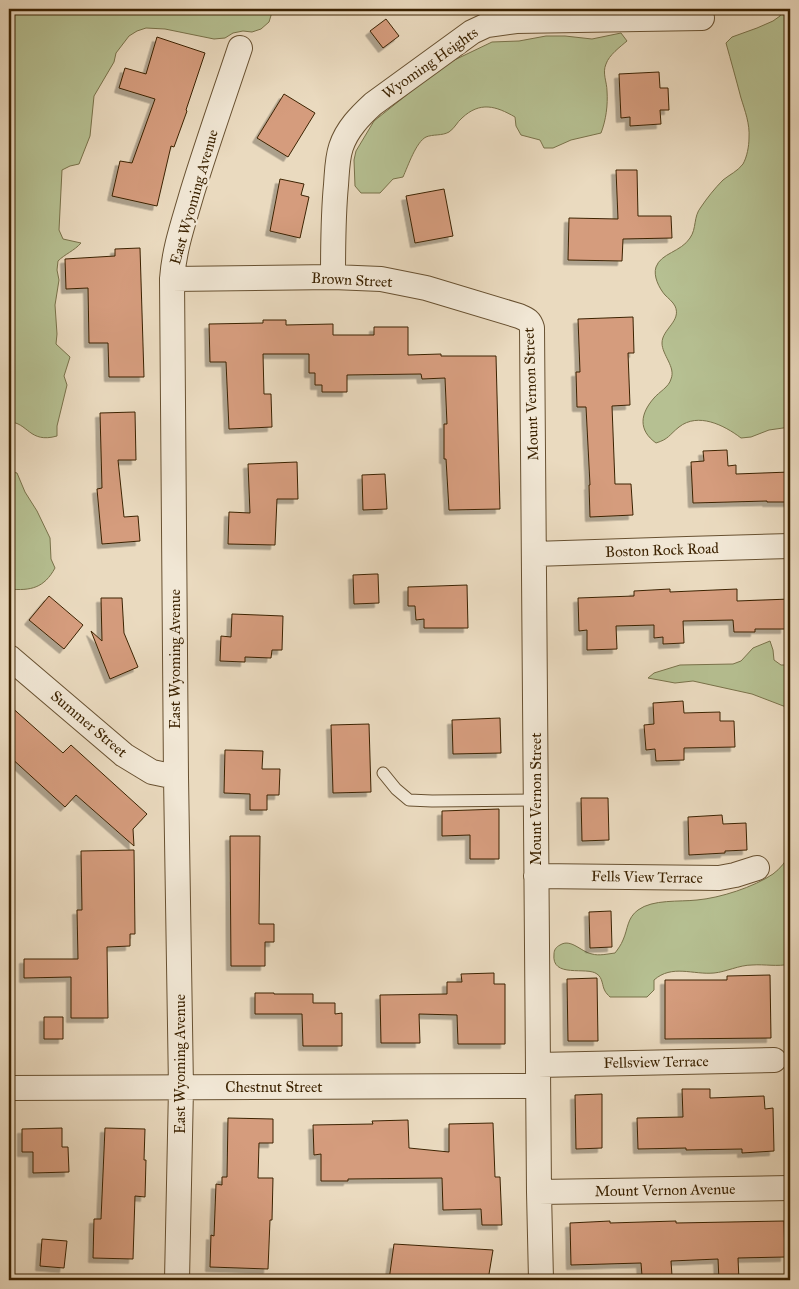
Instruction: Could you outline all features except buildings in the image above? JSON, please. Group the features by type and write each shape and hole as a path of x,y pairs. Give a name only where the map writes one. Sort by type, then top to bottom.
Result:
{"street":[{"name":"Wyoming Heights","path":"333,278 334,197 342,146 350,129 373,104 472,32 487,25 516,21 702,18"},
{"name":"East Wyoming Avenue","path":"176,1280 180,1088 172,279 173,262 178,240 240,48"},
{"name":"Brown Street","path":"172,279 381,279 426,288 528,319"},
{"name":"Mount Vernon Street","path":"528,319 532,328 539,1192 542,1280"},
{"name":"Boston Rock Road","path":"534,554 790,546"},
{"name":"Summer Street","path":"9,657 124,755 152,772 176,777"},
{"name":"Fells View Terrace","path":"536,876 719,878 757,868"},
{"name":"Fellsview Terrace","path":"538,1075 774,1060"},
{"name":"Chestnut Street","path":"9,1088 180,1088 538,1075"},
{"name":"Mount Vernon Avenue","path":"539,1192 790,1188"}],"lane":[{"path":"383,773 396,789 409,800 536,800"}],"green space":[{"path":"9,9 273,9 269,22 261,29 252,32 243,31 233,33 225,38 214,39 165,29 146,28 129,36 116,53 114,62 94,96 90,136 79,164 62,170 59,230 63,239 81,243 58,261 59,280 55,305 56,344 70,357 64,376 67,385 57,426 57,436 48,438 35,435 21,425 9,422"},
{"path":"783,9 790,9 790,427 769,430 751,437 741,438 719,425 702,420 686,423 656,443 646,433 643,422 649,404 671,379 672,370 662,343 665,333 674,321 676,311 674,305 659,285 655,270 662,259 686,243 694,230 697,215 703,204 723,180 743,164 746,158 749,141 748,123 726,43 732,37 773,21 780,16"},
{"path":"621,33 627,41 612,54 605,67 607,102 601,133 571,140 553,148 544,148 540,140 521,135 516,126 515,117 495,108 482,107 469,113 449,132 429,136 422,140 403,177 393,179 380,193 361,193 355,186 354,160 356,151 374,121 444,65 492,42 519,41 546,36 592,39"},
{"path":"9,471 17,473 50,538 51,559 55,568 46,580 30,589 9,589"},
{"path":"770,641 774,660 781,665 790,665 790,710 752,694 693,681 675,683 648,678 654,673 680,665 733,664 741,661 753,648"},
{"path":"790,854 790,964 747,965 714,973 668,972 654,980 654,990 647,997 610,997 605,992 597,974 564,969 558,967 555,962 555,950 564,943 572,944 595,955 615,953 625,936 628,924 634,913 644,906 666,902 706,899 736,891 773,874 783,865"}]}
